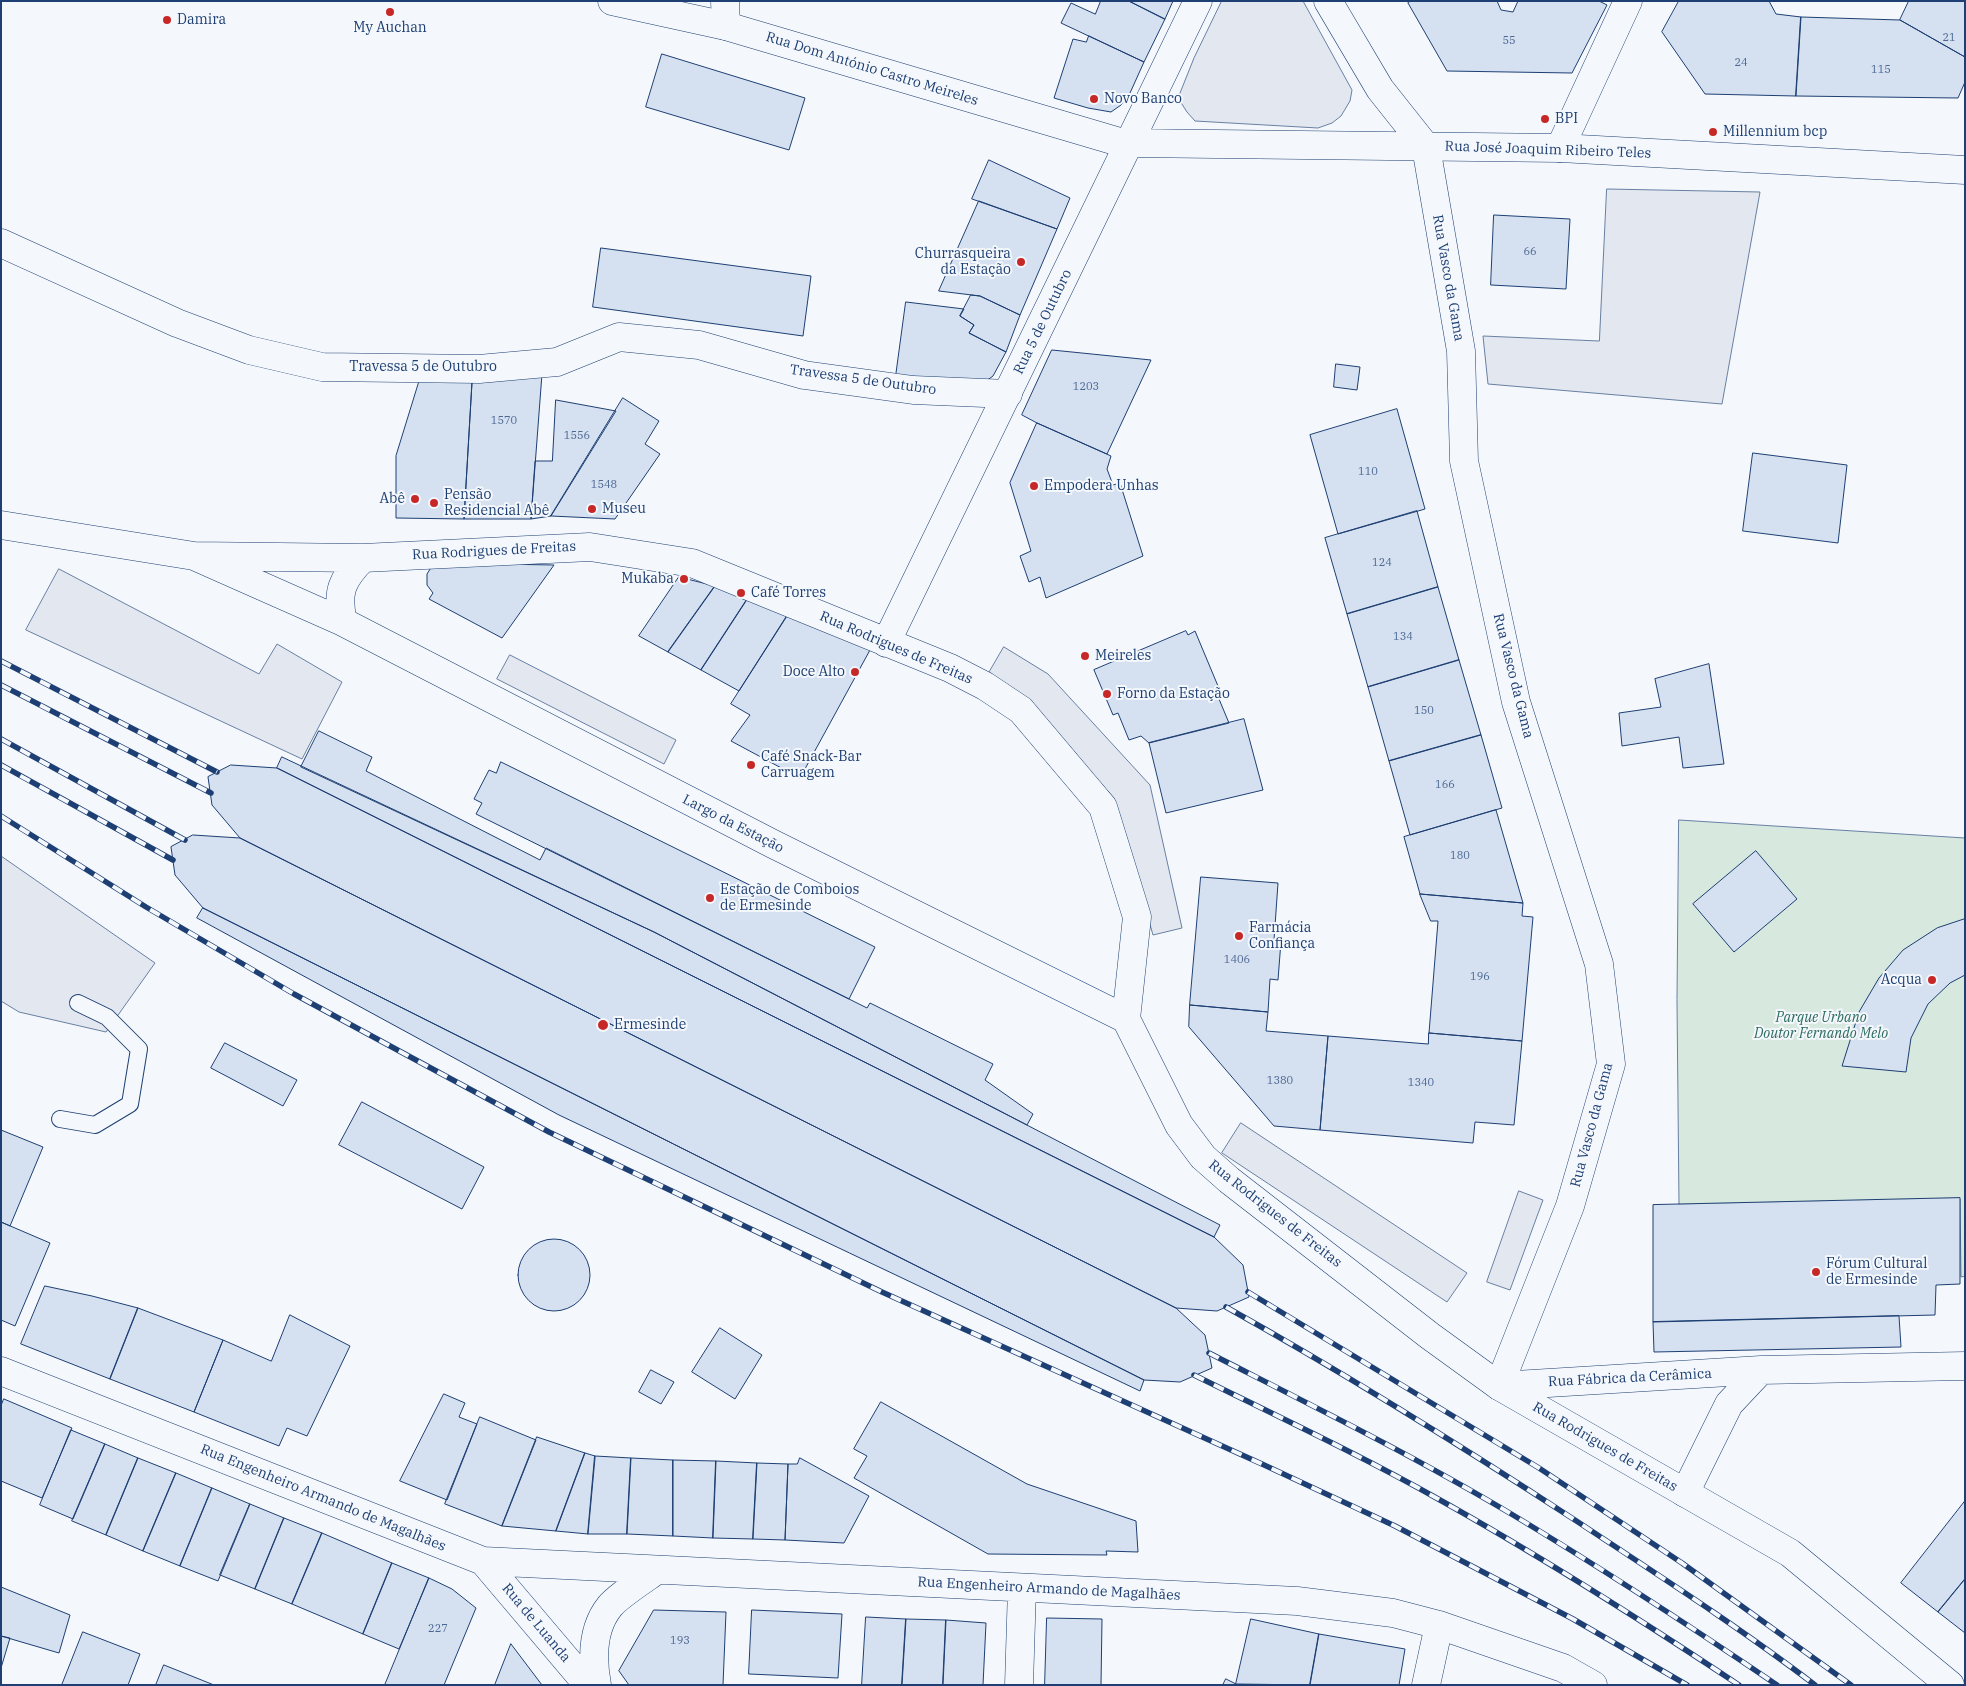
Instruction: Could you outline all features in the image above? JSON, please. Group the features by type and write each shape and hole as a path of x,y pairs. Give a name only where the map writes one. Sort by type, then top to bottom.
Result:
{"main road":[{"name":"Rua Dom António Castro Meireles","path":"612,1 726,13 1116,141 1130,143"},
{"name":"Rua 5 de Outubro","path":"886,643 1198,1"},
{"name":"Rua Vasco da Gama","path":"1328,1 1380,89 1426,147 1460,351 1464,460 1516,702 1599,964 1611,1064 1570,1206 1499,1386"},
{"path":"1560,148 1628,1"},
{"name":"Rua José Joaquim Ribeiro Teles","path":"1130,143 1560,148 1965,170"},
{"name":"Travessa 5 de Outubro","path":"1,243 177,323 249,350 322,367 479,369 557,362 618,337 699,346 804,375 913,390 1008,394"},
{"name":"Rua Rodrigues de Freitas","path":"1,525 194,556 363,558 590,547 674,560 692,563 950,668 985,686 1021,710 1103,807 1137,917 1126,1019 1179,1125 1203,1157 1229,1180 1430,1336 1499,1386 1790,1553 1950,1685"},
{"name":"Rua Rodrigues de Freitas","path":"194,556 343,622"},
{"path":"343,622 339,605 341,588 350,572 363,558"},
{"name":"Largo da Estação","path":"343,622 772,844 1126,1019"},
{"name":"Rua Fábrica da Cerâmica","path":"1499,1386 1761,1370 1965,1366"},
{"path":"1685,1493 1729,1404 1761,1370"},
{"name":"Rua Engenheiro Armando de Magalhães","path":"1,1371 483,1562 1297,1601 1393,1612 1439,1625 1563,1668 1593,1685"},
{"name":"Rua de Luanda","path":"483,1562 588,1685"},
{"path":"597,1685 593,1664 596,1634 610,1605 657,1570"},
{"path":"1019,1685 1022,1588"},
{"path":"1426,1685 1439,1625"}],"lane":[{"path":"60,1119 95,1125 130,1104 140,1049 107,1017 78,1003"}],"green space":[{"name":"Parque Urbano Doutor Fernando Melo","path":"1679,820 1965,838 1965,1276 1961,1277 1960,1199 1679,1205 1677,1000"}],"shaded area":[{"path":"1222,1 1303,1 1352,90 1350,101 1341,116 1332,123 1318,128 1195,121 1178,98 1194,58"},
{"path":"1607,189 1760,192 1722,404 1488,384 1483,336 1599,341"},
{"path":"59,569 259,674 277,644 342,682 302,759 26,630"},
{"path":"1004,647 1048,674 1150,785 1182,928 1153,935 1114,798 1030,704 986,678"},
{"path":"510,655 676,740 664,764 497,679"},
{"path":"1,856 155,963 106,1032 19,1012 1,1001"},
{"path":"1241,1123 1467,1273 1447,1302 1222,1153"},
{"path":"1519,1191 1543,1200 1510,1290 1487,1282"}],"building":[{"path":"1101,1 1129,1 1165,19 1144,62 1061,23 1071,3 1095,14"},
{"path":"1129,1 1173,1 1165,19"},
{"path":"1411,1 1497,1 1501,10 1513,12 1518,1 1599,1 1607,5 1572,73 1447,71 1408,3"},
{"path":"1679,1 1769,1 1776,14 1801,17 1796,96 1705,94 1662,32"},
{"path":"1909,1 1965,1 1965,57 1900,20"},
{"path":"1801,17 1900,20 1965,57 1965,82 1958,98 1796,96"},
{"path":"1089,36 1144,62 1130,93 1121,105 1111,112 1088,108 1054,98 1073,39 1086,42"},
{"path":"662,54 805,98 789,150 646,107"},
{"path":"989,160 1070,198 1057,229 972,199"},
{"path":"979,201 1057,229 1020,315 980,296 939,291"},
{"path":"1494,215 1570,219 1566,289 1491,285"},
{"path":"601,248 811,276 803,336 593,307"},
{"path":"971,295 980,296 1020,315 1006,352 969,333 974,325 960,316"},
{"path":"906,302 964,309 960,316 974,325 969,333 1006,352 993,376 982,384 896,376"},
{"path":"1052,350 1151,360 1107,454 1022,415"},
{"path":"1336,364 1360,367 1357,390 1334,387"},
{"path":"542,374 531,519 464,519 472,382"},
{"path":"420,379 472,382 464,519 396,518 396,456"},
{"path":"623,398 659,421 645,444 660,454 615,519 551,516"},
{"path":"556,400 616,411 551,516 531,519 535,461 552,461"},
{"path":"1397,409 1425,509 1338,534 1310,435"},
{"path":"1037,423 1111,456 1107,469 1113,485 1120,483 1143,556 1046,598 1040,577 1029,582 1020,556 1031,551 1010,483"},
{"path":"1753,453 1847,465 1838,543 1743,531"},
{"path":"1417,511 1438,587 1347,614 1325,538"},
{"path":"441,563 554,565 502,638 429,599 433,593 427,585 427,574 432,566"},
{"path":"679,577 715,586 668,652 639,636"},
{"path":"715,586 748,598 701,670 668,652"},
{"path":"1438,587 1459,660 1368,687 1347,614"},
{"path":"748,598 787,616 739,691 701,670"},
{"path":"787,616 870,650 800,778 731,741 750,715 731,704"},
{"path":"1186,631 1188,635 1195,631 1223,698 1219,699 1229,723 1149,743 1141,736 1129,740 1118,713 1113,715 1094,670"},
{"path":"1459,660 1481,735 1389,761 1368,687"},
{"path":"1709,664 1724,764 1683,768 1679,737 1622,746 1619,713 1661,707 1655,679"},
{"path":"1244,719 1263,790 1166,813 1149,743"},
{"path":"319,731 372,757 366,771 540,860 546,848 867,1008 870,1003 993,1064 985,1080 1033,1114 1027,1125 654,932 301,767"},
{"path":"1481,735 1502,808 1410,835 1389,761"},
{"path":"282,757 654,932 1220,1225 1214,1237 277,768"},
{"name":"Estação de Comboios de Ermesinde","path":"501,762 875,947 849,999 476,814 482,803 474,799 489,770 496,773"},
{"path":"231,765 277,768 1214,1237 1243,1265 1249,1297 1217,1311 1176,1308 240,838 212,805 208,777"},
{"path":"1496,810 1523,903 1420,894 1404,837"},
{"path":"193,835 240,838 1176,1308 1205,1335 1212,1368 1180,1382 1144,1380 203,908 175,875 171,847"},
{"path":"1756,851 1797,899 1734,952 1693,904"},
{"path":"1201,877 1278,883 1274,940 1281,941 1278,980 1270,979 1268,1012 1190,1005"},
{"path":"1420,894 1523,903 1522,916 1533,917 1522,1041 1429,1033 1438,921 1431,921"},
{"path":"203,908 1144,1380 1140,1391 559,1115 197,918"},
{"path":"1965,919 1965,975 1950,983 1928,1004 1911,1038 1906,1072 1842,1066 1859,1012 1879,978 1903,950 1937,928"},
{"path":"1190,1005 1268,1012 1266,1031 1328,1036 1320,1130 1274,1126 1189,1027"},
{"path":"1429,1033 1522,1041 1514,1125 1475,1122 1473,1143 1320,1130 1328,1036 1428,1044"},
{"path":"225,1043 297,1080 283,1106 211,1068"},
{"path":"362,1102 484,1167 462,1209 339,1145"},
{"path":"1,1130 43,1147 10,1226 1,1222"},
{"path":"1960,1198 1960,1284 1936,1285 1935,1315 1653,1322 1653,1205"},
{"path":"1,1222 50,1243 15,1326 1,1320"},
{"path":"554,1239 574,1245 584,1255 590,1275 584,1295 574,1305 554,1311 534,1305 524,1295 518,1275 524,1255 534,1245"},
{"path":"45,1286 138,1308 110,1379 21,1344"},
{"path":"138,1308 223,1340 194,1412 110,1379"},
{"path":"290,1315 350,1346 307,1436 287,1428 279,1446 194,1412 223,1340 271,1361"},
{"path":"1899,1316 1901,1347 1654,1352 1653,1322"},
{"path":"720,1328 762,1355 735,1399 692,1372"},
{"path":"651,1370 674,1382 661,1404 639,1392"},
{"path":"444,1394 465,1403 459,1417 477,1424 447,1500 400,1481"},
{"path":"4,1399 72,1428 42,1498 1,1481 1,1406"},
{"path":"881,1402 1027,1484 1136,1521 1138,1552 1106,1551 1107,1555 988,1554 854,1478 867,1456 854,1449"},
{"path":"480,1417 536,1440 502,1526 445,1504"},
{"path":"71,1430 105,1444 73,1519 40,1505"},
{"path":"537,1437 585,1453 556,1531 502,1526"},
{"path":"105,1444 138,1458 106,1535 72,1521"},
{"path":"585,1453 595,1456 588,1534 556,1531"},
{"path":"595,1456 631,1458 627,1534 588,1534"},
{"path":"138,1458 176,1473 143,1551 106,1535"},
{"path":"631,1458 673,1460 673,1536 627,1534"},
{"path":"800,1458 869,1496 844,1543 785,1540 788,1464 797,1464"},
{"path":"673,1460 716,1461 713,1538 673,1536"},
{"path":"716,1461 757,1463 753,1539 713,1538"},
{"path":"757,1463 788,1464 785,1540 753,1539"},
{"path":"176,1473 212,1488 180,1566 143,1551"},
{"path":"212,1488 250,1504 218,1581 180,1566"},
{"path":"1965,1501 1965,1579 1938,1612 1901,1583"},
{"path":"250,1504 284,1518 255,1589 220,1575"},
{"path":"284,1518 322,1533 292,1604 255,1589"},
{"path":"322,1533 392,1563 363,1634 292,1604"},
{"path":"392,1563 429,1578 399,1649 363,1634"},
{"path":"429,1578 452,1589 476,1608 444,1685 385,1685"},
{"path":"1965,1579 1965,1633 1938,1612"},
{"path":"1,1587 70,1615 59,1653 1,1636"},
{"path":"654,1610 726,1612 723,1685 629,1685 619,1671"},
{"path":"752,1610 842,1614 838,1678 749,1674"},
{"path":"866,1617 906,1619 902,1685 862,1685"},
{"path":"1047,1618 1102,1619 1101,1685 1045,1685"},
{"path":"906,1619 946,1620 943,1685 902,1685"},
{"path":"1251,1619 1319,1634 1310,1685 1236,1684"},
{"path":"946,1620 986,1623 983,1685 943,1685"},
{"path":"83,1632 140,1654 128,1685 62,1685"},
{"path":"1319,1634 1405,1649 1399,1685 1310,1685"},
{"path":"1,1636 10,1638 1,1668"},
{"path":"511,1644 542,1685 495,1685"},
{"path":"164,1665 214,1685 156,1685"},
{"path":"1226,1679 1236,1684 1237,1685 1223,1685"}],"railway":[{"path":"1,661 217,772"},
{"path":"1,685 211,793"},
{"path":"1,739 185,840"},
{"path":"1,765 173,860"},
{"path":"1,816 146,907 294,994 549,1132 882,1292 1395,1526 1573,1619 1687,1685"},
{"path":"1248,1292 1539,1468 1682,1563 1851,1685"},
{"path":"1226,1307 1360,1385 1535,1494 1698,1602 1815,1685"},
{"path":"1209,1353 1476,1493 1646,1598 1777,1685"},
{"path":"1194,1375 1318,1436 1440,1500 1591,1590 1739,1685"}],"place":[{"name":"My Auchan","path":"390,12"},
{"name":"Damira","path":"167,20"},
{"name":"Novo Banco","path":"1094,99"},
{"name":"BPI","path":"1545,119"},
{"name":"Millennium bcp","path":"1713,132"},
{"name":"Churrasqueira da Estação","path":"1021,262"},
{"name":"Empodera Unhas","path":"1034,486"},
{"name":"Abê","path":"415,499"},
{"name":"Pensão Residencial Abê","path":"434,503"},
{"name":"Museu","path":"592,509"},
{"name":"Mukaba","path":"684,579"},
{"name":"Café Torres","path":"741,593"},
{"name":"Meireles","path":"1085,656"},
{"name":"Doce Alto","path":"855,672"},
{"name":"Forno da Estação","path":"1107,694"},
{"name":"Café Snack-Bar Carruagem","path":"751,765"},
{"name":"Estação de Comboios de Ermesinde","path":"710,898"},
{"name":"Farmácia Confiança","path":"1239,936"},
{"name":"Acqua","path":"1932,980"},
{"name":"Ermesinde","path":"603,1025"},
{"name":"Fórum Cultural de Ermesinde","path":"1816,1272"}]}
